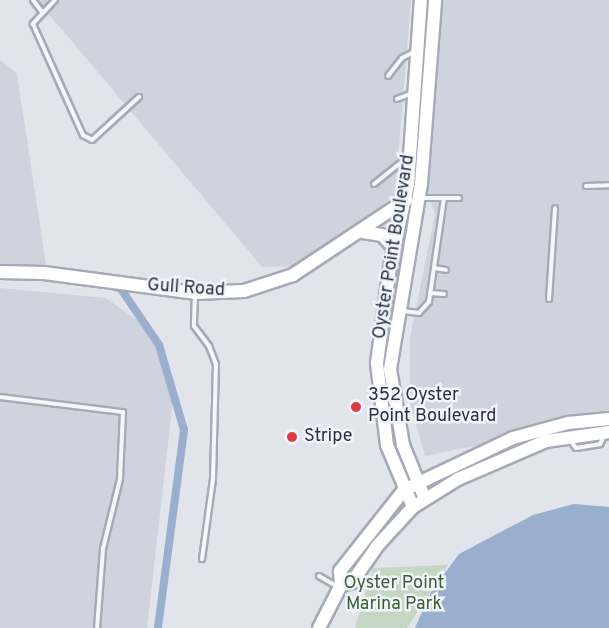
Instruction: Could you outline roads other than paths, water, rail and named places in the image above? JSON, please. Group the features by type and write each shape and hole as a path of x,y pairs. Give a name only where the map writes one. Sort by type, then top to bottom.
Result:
{"street":[{"name":"Oyster Point Boulevard","path":"413,507 387,445 378,392 379,348 411,155 421,0"},
{"name":"Oyster Point Boulevard","path":"425,499 416,482 394,403 390,369 398,310 419,199 435,0"},
{"name":"Gull Road","path":"0,272 36,272 195,293 244,291 277,282 363,232 404,201 419,199"},
{"path":"363,232 382,235 394,248"},
{"path":"320,628 340,586 340,571 404,490 416,482 513,438 550,434 609,419"},
{"path":"340,586 352,582 378,544 413,507 425,499 550,434 568,437 608,432"}],"lane":[{"path":"33,0 42,12"},
{"path":"55,0 33,24 83,135 92,140 139,97"},
{"path":"388,76 402,58 417,50"},
{"path":"397,99 414,92"},
{"path":"374,184 411,155"},
{"path":"586,186 609,185"},
{"path":"398,310 418,313 429,302 444,198"},
{"path":"419,199 459,198"},
{"path":"549,299 555,208"},
{"path":"434,268 446,270"},
{"path":"195,293 194,326 209,345 216,364 213,479 201,558"},
{"path":"430,293 444,294"},
{"path":"0,397 123,412 120,479 103,549 97,628"},
{"path":"319,576 340,586"}],"water":[{"path":"574,504 609,507 609,628 415,628 431,592 459,554 533,515"}],"waterway":[{"path":"111,285 121,289 159,345 184,430 158,628"}],"place":[{"name":"352 Oyster Point Boulevard","path":"356,407"},
{"name":"Stripe","path":"292,437"}],"park label":[{"name":"Oyster Point Marina Park","path":"394,595"}]}
